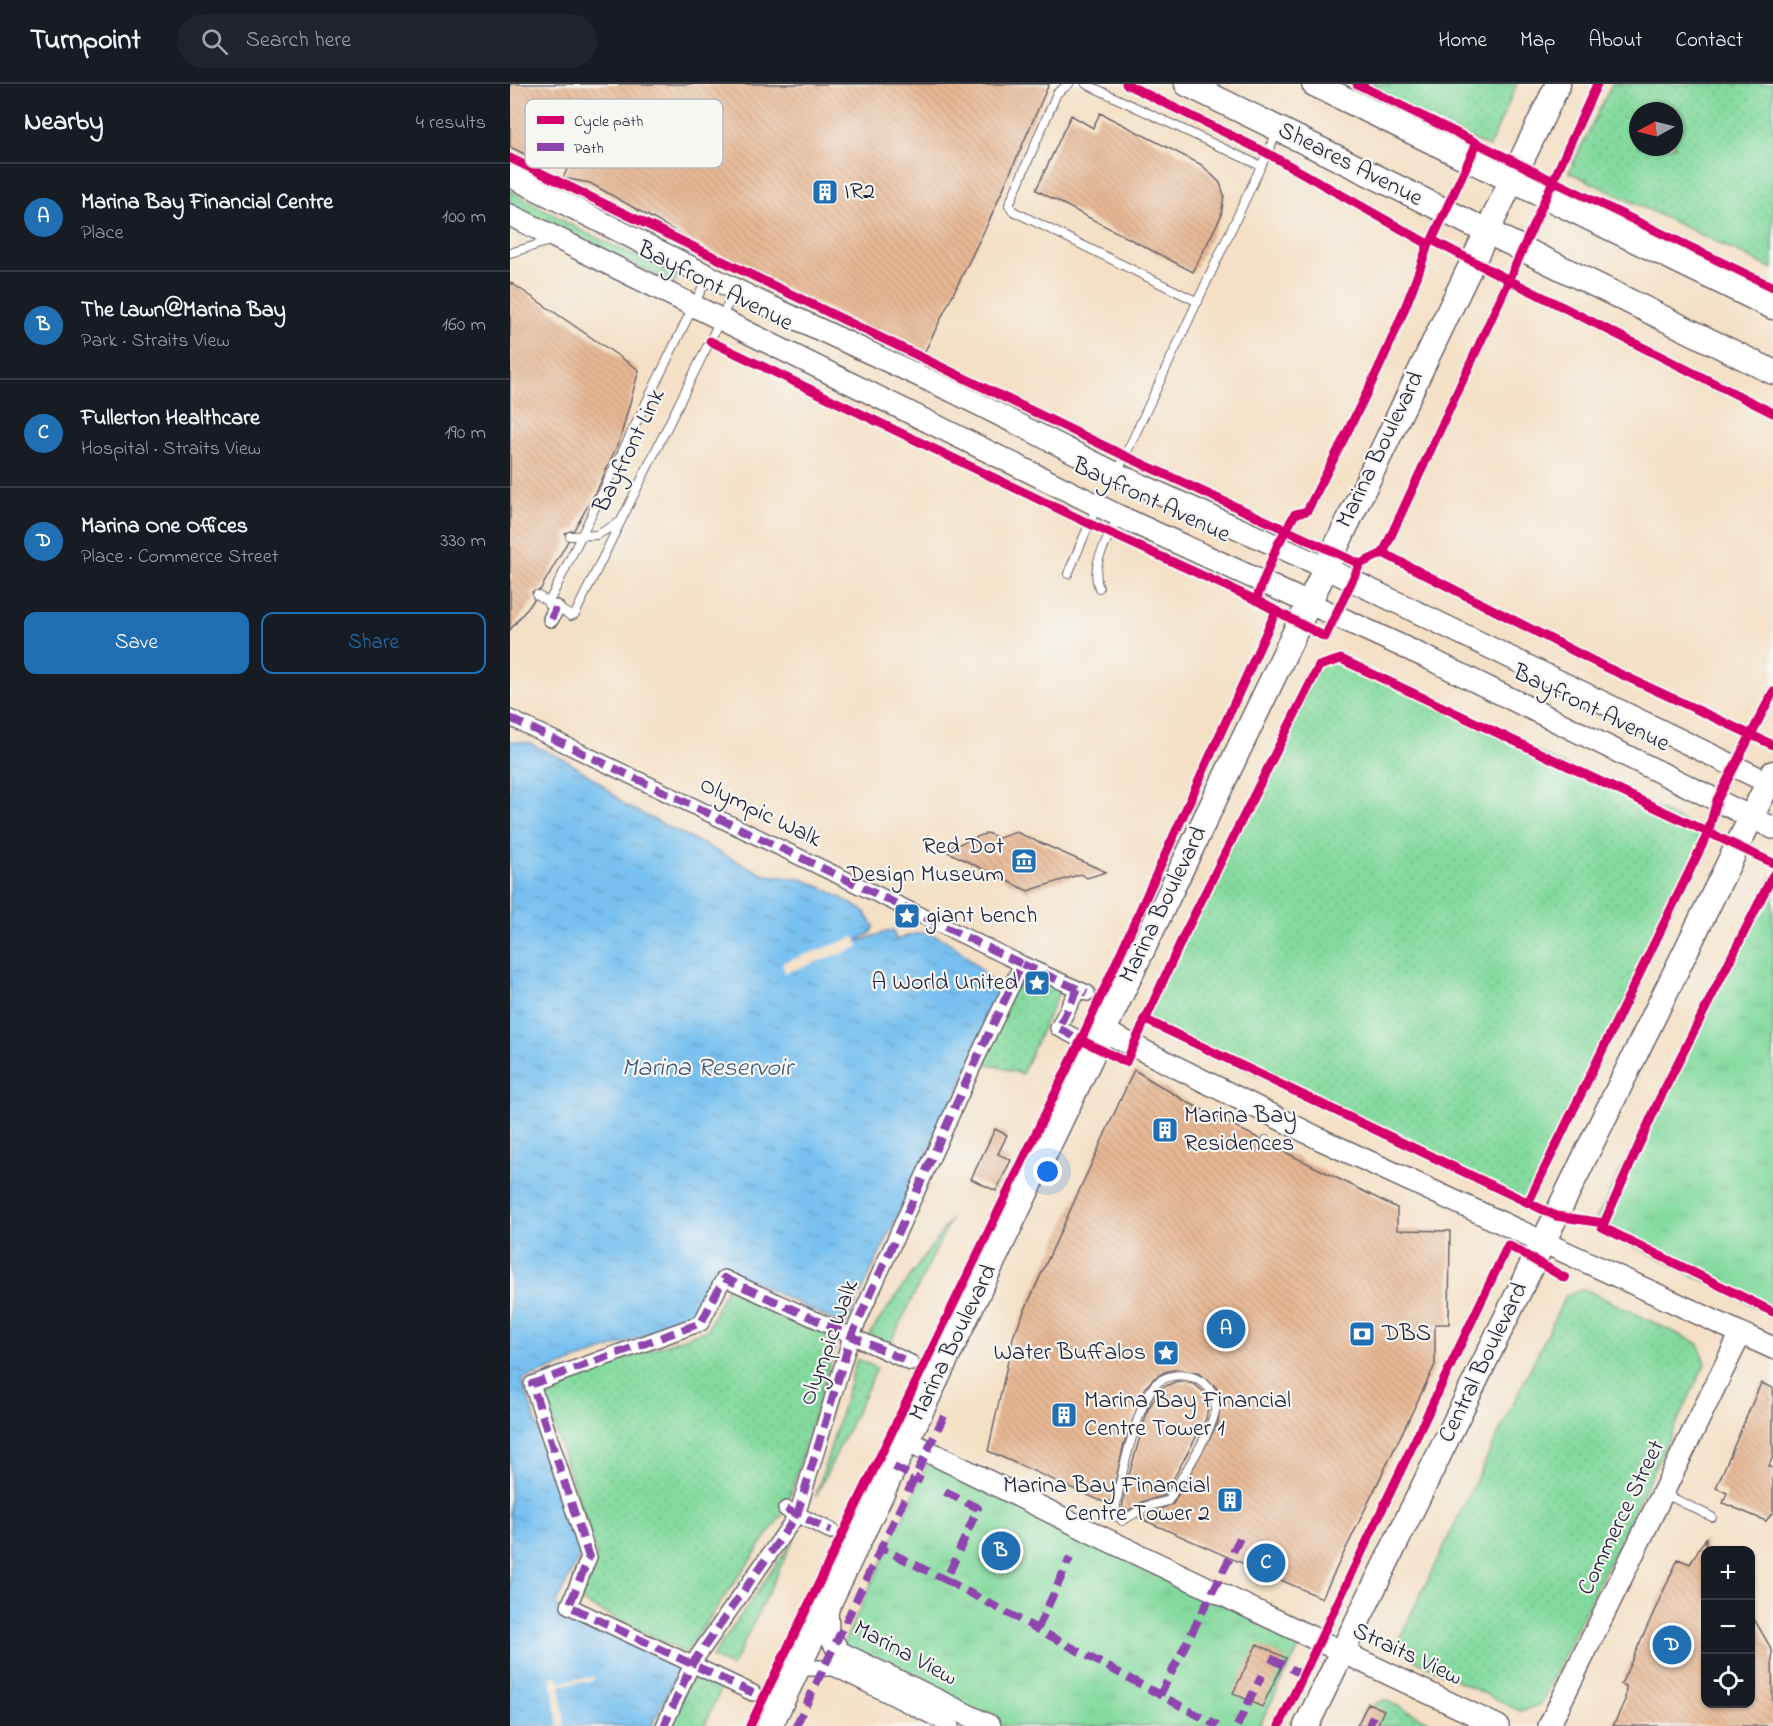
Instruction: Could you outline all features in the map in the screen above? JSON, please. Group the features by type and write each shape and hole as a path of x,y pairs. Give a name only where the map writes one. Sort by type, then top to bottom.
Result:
{"main road":[{"name":"Sheares Avenue","path":"1187,84 1773,372"},
{"path":"1314,84 1511,182 1773,307"},
{"name":"Marina Boulevard","path":"770,1726 1558,84"},
{"name":"Bayfront Avenue","path":"510,176 736,289 954,392 1122,465 1326,568 1771,780"},
{"name":"Bayfront Avenue","path":"510,215 1119,516 1310,602 1773,828"},
{"name":"Central Boulevard","path":"1306,1726 1771,780"},
{"path":"1104,1031 1322,1140 1773,1348"},
{"name":"Commerce Street","path":"1549,1726 1741,1333"},
{"name":"Straits View","path":"907,1441 1498,1726"},
{"name":"Marina View","path":"827,1607 828,1633 839,1652 990,1726"}],"street":[{"name":"Olympic Walk","path":"510,718 1082,991 1058,1028 1081,1040"},
{"name":"Olympic Walk","path":"664,1726 692,1664 792,1512 851,1338 976,1060 1022,964"},
{"path":"753,1693 569,1606 589,1557 532,1384 701,1323 724,1278 851,1338 911,1363"},
{"path":"792,1512 831,1531"},
{"name":"Marina View","path":"799,1668 834,1668 951,1726"}],"lane":[{"path":"1069,84 1057,93 1009,205 1013,211 1198,302"},
{"path":"1086,84 1261,166"},
{"path":"1122,465 1278,129"},
{"path":"512,251 560,238"},
{"name":"Bayfront Link","path":"708,274 581,537 552,610 571,616 575,614 736,289"},
{"path":"1068,574 1097,505"},
{"path":"1098,588 1095,578 1096,567 1119,516"},
{"path":"570,536 597,536 619,522"},
{"path":"537,595 552,610"},
{"path":"1191,1376 1206,1383 1213,1393 1215,1413 1168,1502 1147,1506 1118,1519 1121,1475 1146,1396 1156,1383 1166,1377 1191,1376"},
{"path":"1663,1493 1712,1517"}],"green space":[{"path":"1350,84 1517,84 1489,147"},
{"path":"1612,84 1773,84 1773,269 1569,172"},
{"path":"510,190 580,230 678,276 674,283 510,207"},
{"path":"1341,659 1708,833 1528,1203 1144,1021 1319,666"},
{"path":"1773,875 1773,1315 1593,1225"},
{"path":"1022,964 1060,990 1022,1074 976,1060"},
{"path":"951,1219 889,1346 868,1336"},
{"path":"727,1287 837,1340 786,1509 685,1653 576,1599 597,1557 541,1388 707,1330"},
{"path":"1584,1289 1699,1344 1705,1364 1540,1705 1520,1711 1407,1656 1400,1637 1566,1295"},
{"path":"857,1359 877,1368 816,1496"},
{"path":"928,1463 1303,1640 1259,1726 1002,1726 842,1647"},
{"path":"794,1539 732,1667 712,1657"},
{"path":"693,1675 721,1689 704,1726 669,1726"},
{"path":"1385,1700 1439,1726 1357,1726 1366,1707"}],"water":[{"name":"Marina Reservoir","path":"510,741 529,743 569,762 599,782 626,806 765,875 802,879 864,911 874,926 871,933 859,941 893,930 896,940 913,934 934,935 968,957 1003,996 845,1326 720,1266 696,1317 522,1380 580,1555 555,1606 679,1668 652,1726 510,1726"}],"pier":[{"path":"855,937 859,947 785,973 782,963"},
{"path":"558,1676 559,1681 594,1677 594,1680 560,1685 565,1726 558,1726 551,1677"}],"building":[{"name":"IR2","path":"510,84 1049,84 989,221 923,355 705,248 590,183 563,178 568,168 723,168 723,99 525,99 525,154 510,147"},
{"path":"1100,113 1202,165 1220,183 1224,195 1221,216 1193,272 1036,190 1071,115 1093,128"},
{"path":"510,282 639,370 620,439 598,488 574,530 565,533 568,541 540,590 532,592 534,600 510,630"},
{"name":"Red Dot Design Museum","path":"1016,832 1106,872 1087,878 1081,874 1028,891 944,850 987,833 999,838"},
{"path":"1134,1070 1187,1102 1260,1139 1266,1148 1273,1146 1397,1208 1397,1230 1450,1231 1449,1324 1435,1324 1435,1365 1322,1598 1139,1518 1173,1504 1218,1423 1220,1398 1216,1387 1198,1373 1176,1369 1165,1372 1154,1378 1145,1388 1124,1444 1110,1505 988,1451 1014,1334"},
{"path":"995,1129 1007,1135 998,1154 1011,1160 996,1191 971,1179"},
{"path":"1177,1381 1194,1384 1206,1394 1209,1401 1206,1419 1164,1496 1144,1501 1126,1512 1122,1510 1125,1489 1148,1409 1161,1388"},
{"path":"1761,1383 1773,1388 1773,1456 1769,1466 1773,1468 1773,1512 1766,1521 1723,1503 1727,1493 1716,1488"},
{"path":"1701,1546 1701,1708 1755,1708 1755,1621 1772,1650 1773,1726 1613,1726 1625,1700 1626,1686 1621,1684 1678,1559 1690,1564"},
{"path":"1257,1644 1286,1658 1262,1707 1233,1693"},
{"path":"1368,1703 1384,1710 1377,1726 1357,1726"}],"marked path":[{"path":"551,619 556,608"},
{"path":"510,718 1022,964 976,1060 851,1337 797,1515 692,1664 664,1726"},
{"path":"1022,964 1087,993"},
{"path":"1078,989 1058,1028 1081,1040"},
{"path":"753,1693 569,1606 589,1557 532,1384 701,1323 724,1278 911,1363"},
{"path":"944,1416 881,1548 946,1580"},
{"path":"894,1467 922,1481"},
{"path":"945,1492 978,1508 946,1580 1218,1726"},
{"path":"786,1509 831,1531"},
{"path":"1160,1695 1241,1536"},
{"path":"796,1726 881,1548"},
{"path":"1038,1628 1070,1558"},
{"path":"1270,1658 1303,1675"},
{"path":"1237,1726 1262,1675"},
{"path":"1369,1726 1373,1716"}],"cycle path":[{"path":"1126,84 1267,153 1428,244 1403,313 1373,380 1307,511 1295,514 1277,546 1256,600"},
{"path":"1357,84 1477,143"},
{"path":"1597,84 1553,181 1773,287"},
{"path":"1477,143 1553,181 1509,280 1432,240 1477,143"},
{"path":"510,158 525,165"},
{"path":"531,168 1121,454 1360,564 1325,637 1256,600 1090,524 710,341"},
{"path":"1360,564 1383,553 1509,280 1773,413"},
{"path":"1383,553 1599,664 1773,745"},
{"path":"750,1726 1081,1040 1276,611"},
{"path":"1081,1040 1126,1062 1183,937 1319,666 1341,659 1773,863"},
{"path":"1528,1203 1708,833 1717,800 1773,692"},
{"path":"1604,1223 1659,1100 1773,875"},
{"path":"1144,1019 1556,1216 1604,1223"},
{"path":"1604,1223 1602,1227 1773,1312"},
{"path":"1279,1726 1508,1245 1565,1278"}],"place":[{"name":"IR2","path":"825,192"},
{"name":"Red Dot Design Museum","path":"1024,861"},
{"name":"giant bench","path":"907,916"},
{"name":"A World United","path":"1037,983"},
{"name":"Marina Bay Residences","path":"1165,1130"},
{"name":"Marina Bay Financial Centre","path":"1226,1329"},
{"name":"DBS","path":"1362,1334"},
{"name":"Water Buffalos","path":"1166,1353"},
{"name":"Marina Bay Financial Centre Tower 1","path":"1064,1415"},
{"name":"Marina Bay Financial Centre Tower 2","path":"1230,1500"},
{"name":"The Lawn@Marina Bay","path":"1001,1551"},
{"name":"Fullerton Healthcare","path":"1266,1563"},
{"name":"Marina One Offices","path":"1672,1645"}]}
